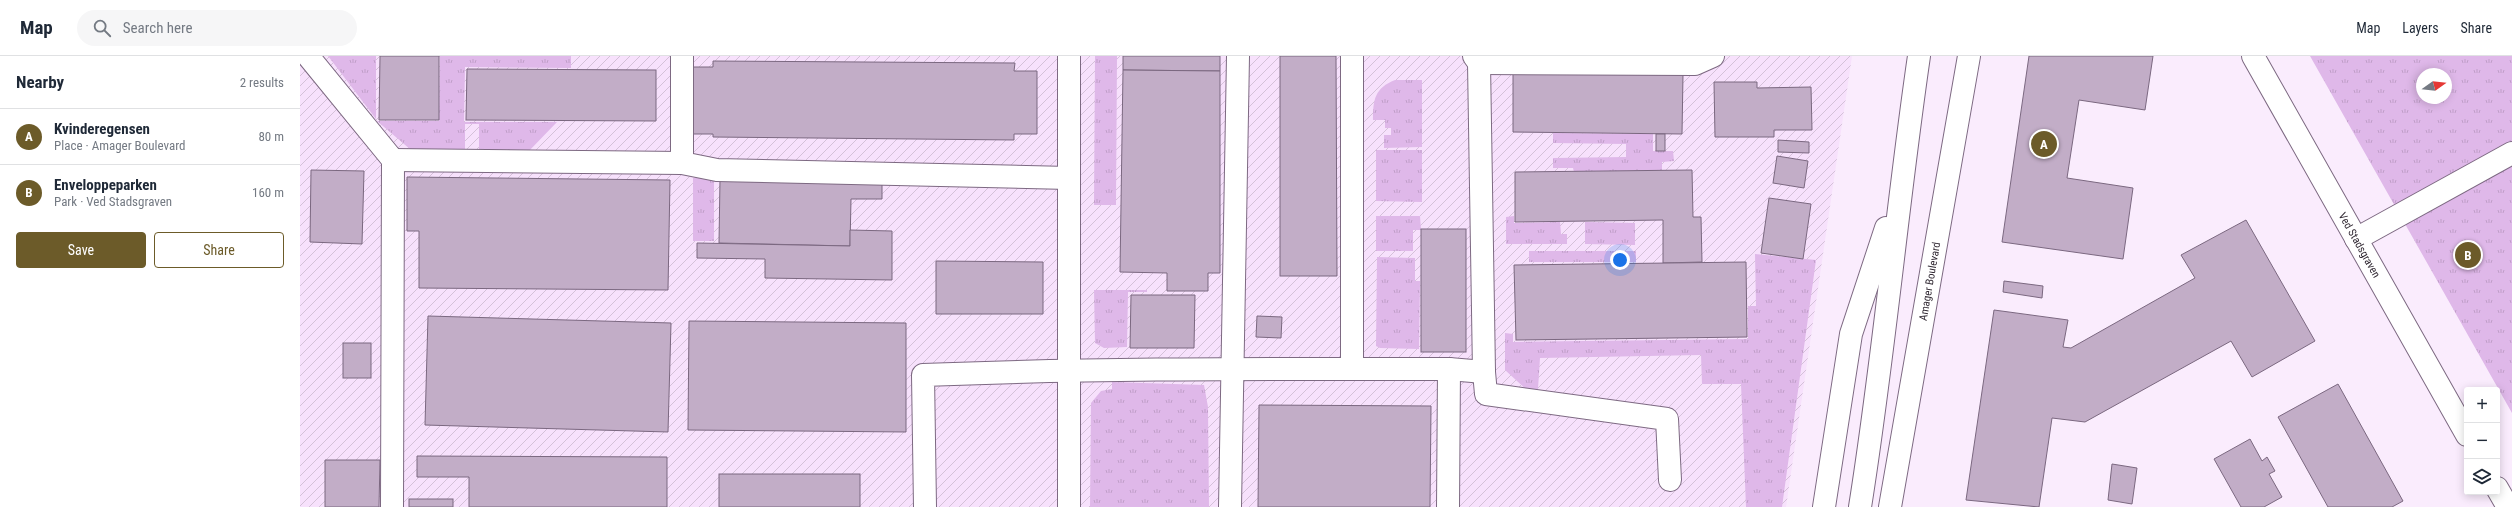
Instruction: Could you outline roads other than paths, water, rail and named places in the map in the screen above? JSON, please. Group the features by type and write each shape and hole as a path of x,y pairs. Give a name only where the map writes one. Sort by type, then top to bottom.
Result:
{"street":[{"path":"308,56 393,160 392,507"},
{"path":"682,56 682,163"},
{"path":"1069,56 1069,507"},
{"path":"1230,507 1238,56"},
{"path":"1352,56 1352,369"},
{"path":"1670,480 1667,419 1486,394 1484,372 1477,60 1695,64 1713,56"},
{"path":"1860,507 1869,449 1899,189 1919,56"},
{"name":"Amager Boulevard","path":"1890,507 1969,56"},
{"name":"Ved Stadsgraven","path":"2253,56 2464,430"},
{"path":"2356,239 2512,153"},
{"path":"393,160 682,163 717,170 1069,178"},
{"path":"1824,507 1851,334 1899,189"},
{"path":"925,507 923,375 1069,369 1233,368 1449,369 1484,372"},
{"path":"1448,507 1449,369"},
{"path":"2500,493 2508,507"}],"place":[{"name":"Kvinderegensen","path":"2044,144"},
{"name":"Enveloppeparken","path":"2468,255"}]}
